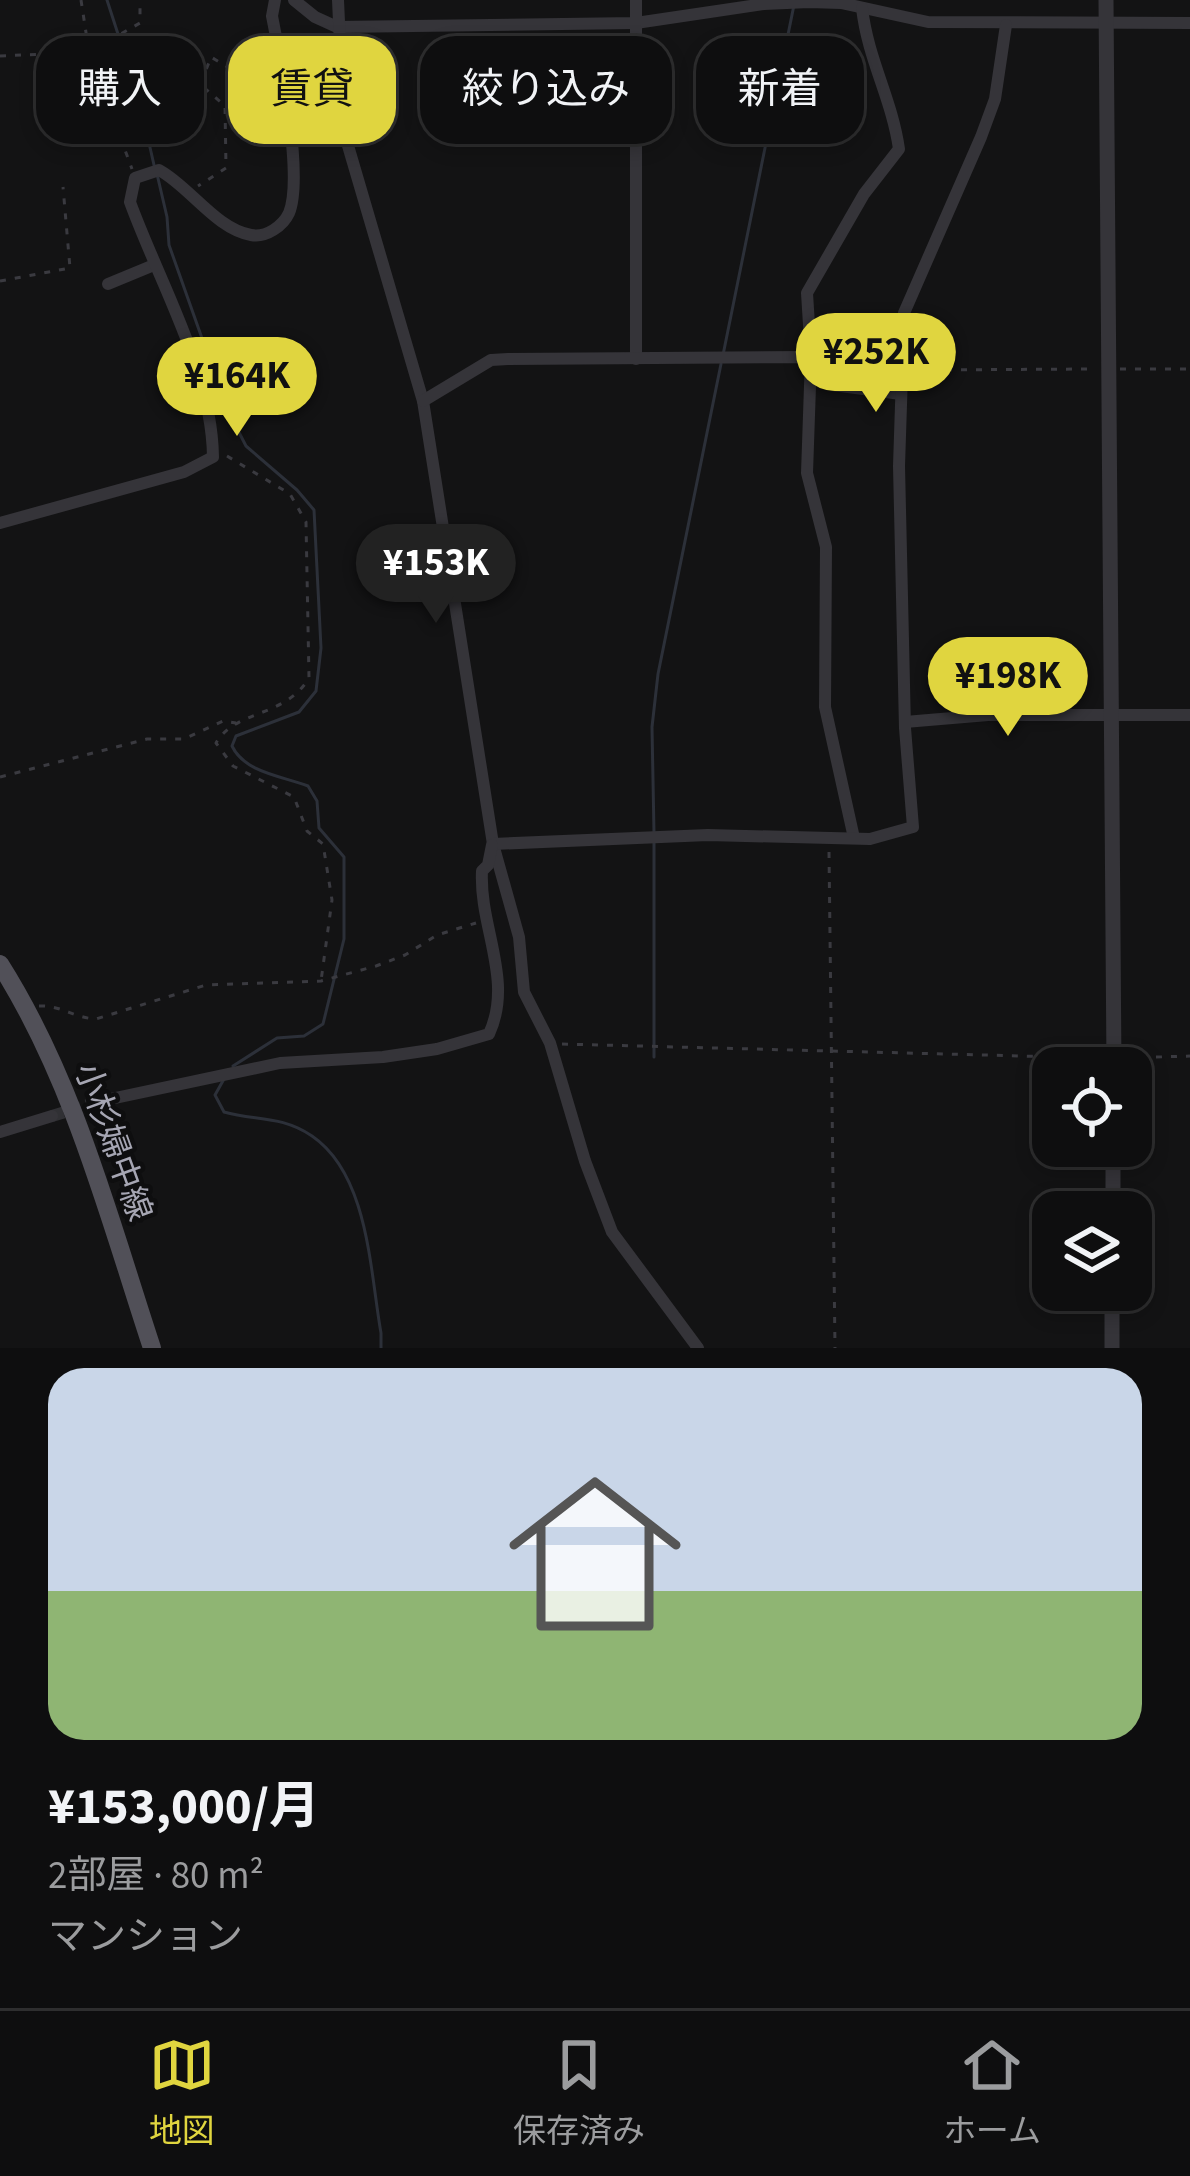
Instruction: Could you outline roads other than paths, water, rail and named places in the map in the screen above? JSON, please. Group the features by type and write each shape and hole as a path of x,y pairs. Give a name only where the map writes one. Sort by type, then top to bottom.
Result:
{"main road":[{"name":"小杉婦中線","path":"0,964 44,1042 79,1128 152,1348"}],"street":[{"path":"0,523 184,472 214,457 200,380 130,202 135,178 159,170 223,221 251,235 273,232 288,215 293,172 272,16 275,0"},
{"path":"294,0 338,27 636,23 764,4 841,3 928,22 1190,23"},
{"path":"338,0 344,132 423,401 493,844 519,937 524,992 550,1043 585,1161 613,1232 698,1348"},
{"path":"636,0 636,359"},
{"path":"1106,0 1114,1047"},
{"path":"854,838 825,707 826,547 807,472 811,357 807,293 864,194 899,149 895,122 867,46 862,8"},
{"path":"493,844 709,836 870,838 913,827 905,722 899,466 904,313 982,137 994,100 1006,25"},
{"path":"107,284 154,266"},
{"path":"423,401 491,360 811,357"},
{"path":"811,357 833,385 901,394"},
{"path":"905,722 988,715 1190,715"},
{"path":"101,1102 280,1063 383,1057 481,1040 499,1013 500,990 482,871 493,844"},
{"path":"0,1132 52,1116"},
{"path":"1112,1311 1112,1348"}],"waterway":[{"path":"107,0 139,99 154,165"},
{"path":"723,355 794,5"},
{"path":"157,174 169,245 227,409 246,446 314,510 321,648 316,691 299,712 236,736 232,746 255,768 308,786 317,801 319,828 344,857 344,939 323,1024 304,1036 277,1038 233,1066"},
{"path":"654,833 652,727 658,674 721,364"},
{"path":"654,843 654,1057"},
{"path":"224,1079 215,1095 224,1112 301,1129 331,1153 345,1175 364,1226 381,1348"}],"tunnel":[{"path":"52,1116 101,1101"}]}
